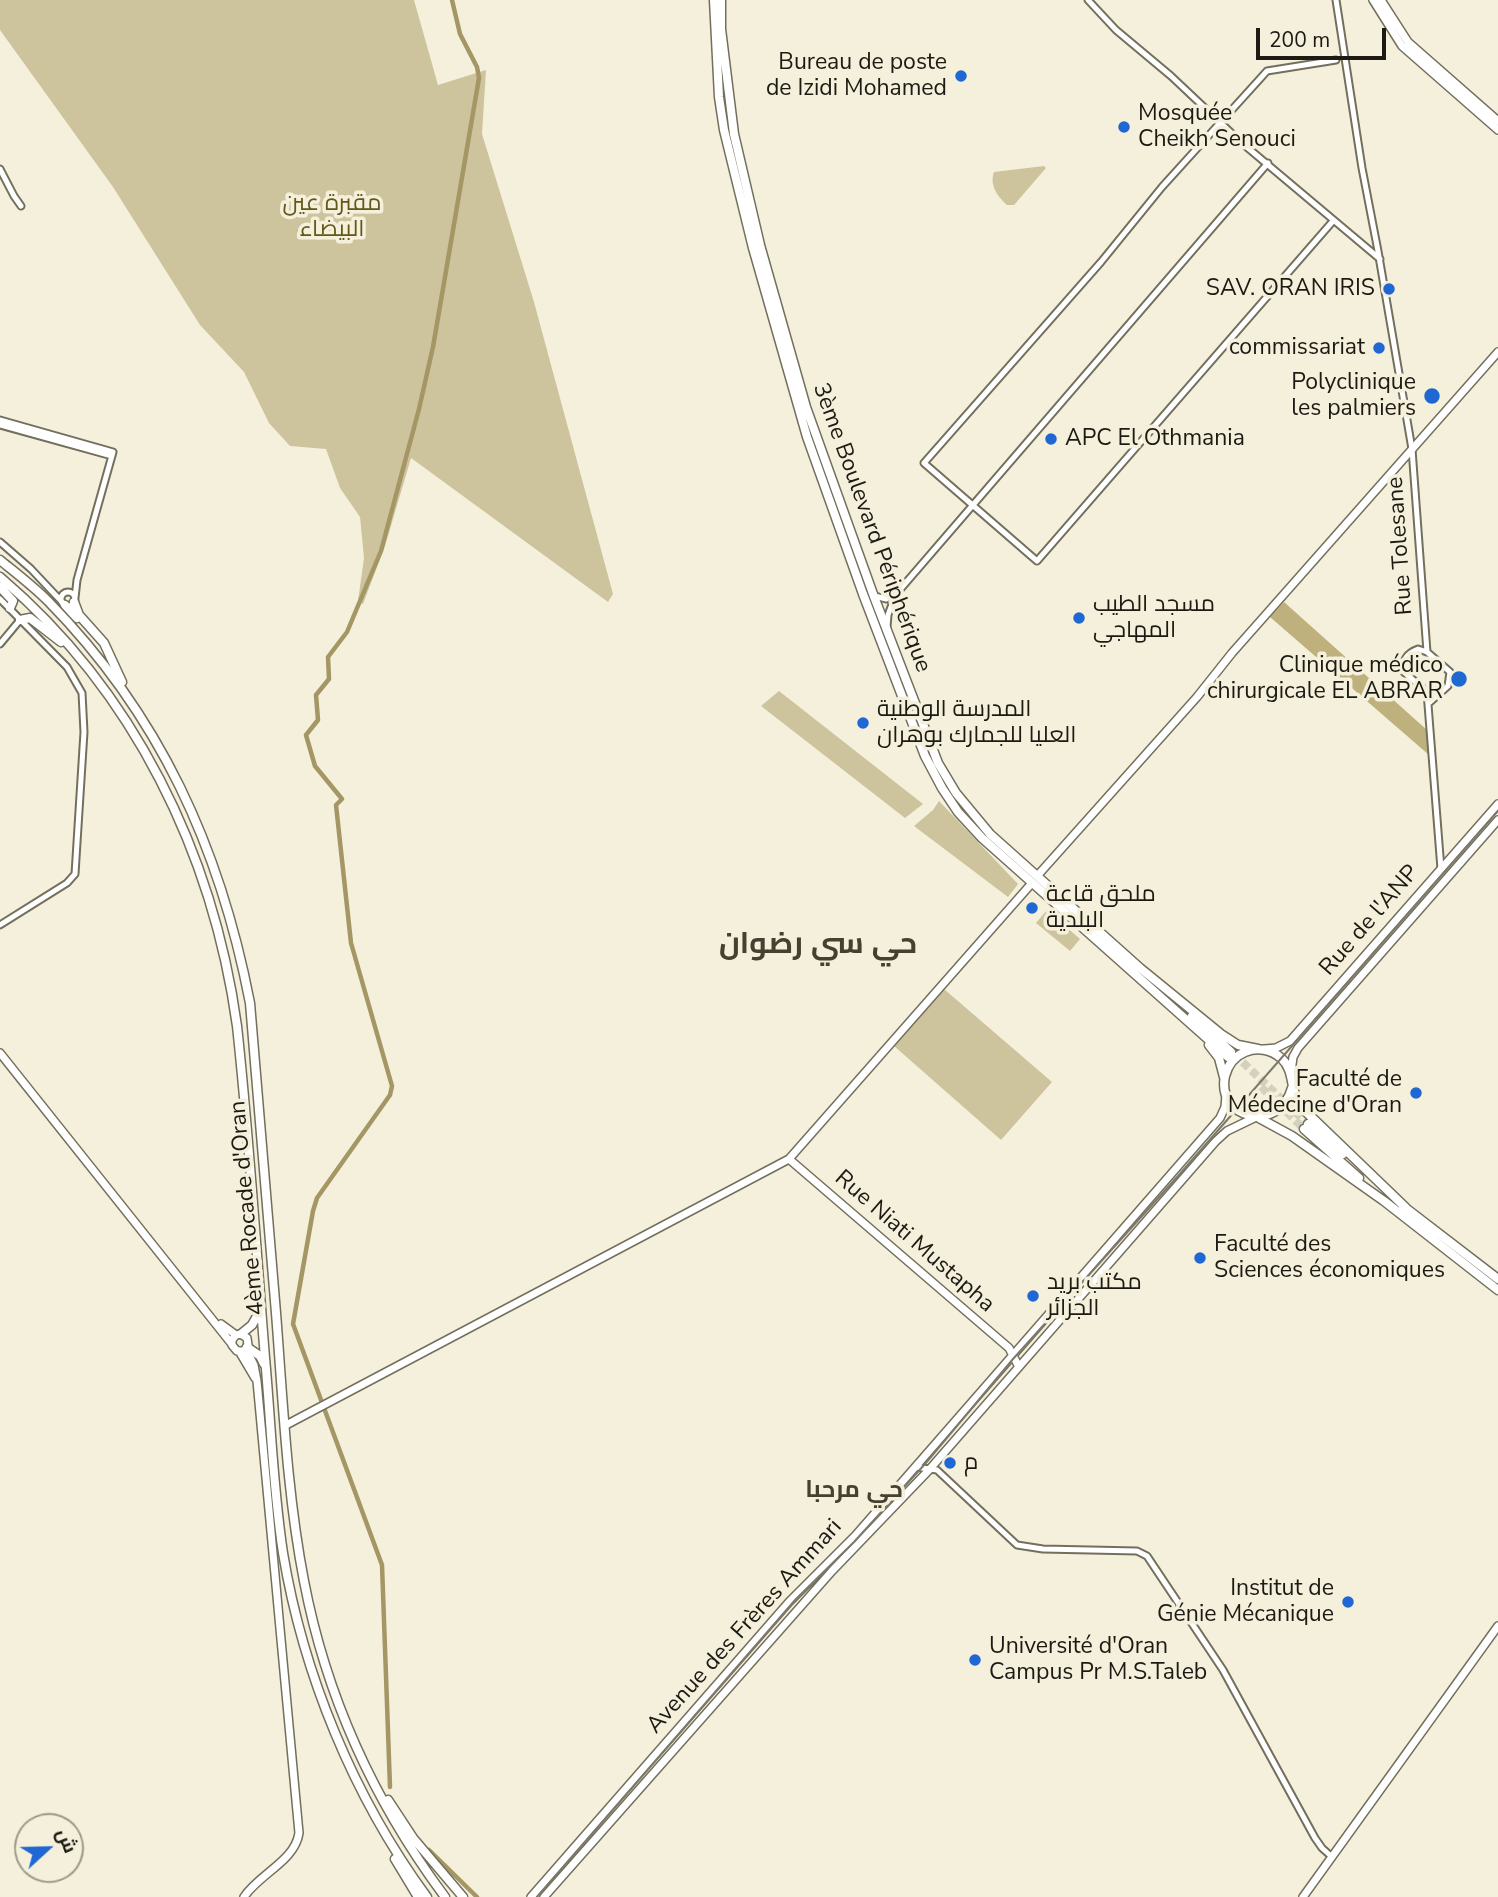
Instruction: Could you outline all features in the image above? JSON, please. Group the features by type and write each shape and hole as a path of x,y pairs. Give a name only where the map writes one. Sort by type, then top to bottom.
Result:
{"highway":[{"name":"3ème Boulevard Périphérique","path":"714,0 719,97 724,130 750,235 807,437 925,756 958,812 982,838 1230,1055 1150,975"},
{"name":"3ème Boulevard Périphérique","path":"721,0 721,29 734,134 760,245 806,407 931,749 946,778 977,821 1032,883 1230,1041 1260,1049"},
{"name":"4ème Rocade d'Oran","path":"0,559 70,624 130,700 166,756 202,832 230,913 250,1003 294,1516 306,1594 329,1679 357,1749 397,1827 445,1897"},
{"name":"4ème Rocade d'Oran","path":"0,577 46,619 78,655 127,722 170,796 190,841 217,923 228,968 237,1026 283,1550 293,1601 317,1683 359,1783 391,1842 427,1897"},
{"path":"0,587 13,601 10,608"},
{"path":"69,602 93,637 87,638 70,624"},
{"path":"69,602 104,643 130,700"},
{"path":"20,620 30,618 78,655"},
{"path":"1121,961 1125,968 1210,1046 1219,1058 1226,1094 1236,1108 1292,1136 1384,1201 1498,1290"},
{"path":"1225,1079 1227,1069 1237,1057 1250,1050 1260,1049 1280,1057 1291,1073 1295,1099 1301,1107 1406,1208"},
{"path":"1257,1117 1280,1109 1290,1096 1292,1088"},
{"path":"1384,1201 1306,1126 1498,1279"},
{"path":"239,1334 252,1325 261,1308"},
{"path":"244,1349 260,1356 267,1374"},
{"path":"357,1749 401,1822 463,1897"},
{"path":"359,1783 386,1843 418,1897"}],"main road":[{"path":"1373,0 1402,46 1498,130"},
{"path":"1381,0 1408,42 1498,121"},
{"path":"286,1425 789,1159 1498,352"},
{"name":"Rue de l'ANP","path":"1260,1049 1276,1048 1290,1041 1498,804"},
{"name":"Rue de l'ANP","path":"1291,1073 1293,1057 1298,1048 1498,820"},
{"path":"0,1053 215,1320 233,1348 244,1349"},
{"name":"Avenue des Frères Ammari","path":"531,1897 789,1602 855,1536 1224,1113 1226,1094"},
{"name":"Avenue des Frères Ammari","path":"544,1897 832,1571 930,1469 1216,1141 1238,1125 1257,1117"},
{"name":"Rue Niati Mustapha","path":"789,1159 1009,1348 1019,1367"},
{"path":"215,1320 247,1338 244,1349 257,1381 299,1833 290,1854 257,1880 244,1897"},
{"path":"231,1343 239,1334"},
{"path":"1303,1897 1498,1626"}],"street":[{"path":"1088,0 1116,30 1221,121 1242,143 1380,259"},
{"name":"Rue Tolesane","path":"1336,0 1362,168 1412,449 1427,652"},
{"path":"1333,220 1037,561 924,463 1267,71 1336,60"},
{"path":"887,632 888,615 897,593 1268,163"},
{"path":"0,169 14,197 22,206"},
{"path":"0,422 112,454 69,602"},
{"path":"0,542 69,602"},
{"path":"69,602 61,600 77,580"},
{"path":"49,587 71,593 69,602"},
{"path":"873,594 880,599 886,599 897,593"},
{"path":"0,599 67,667 82,693 84,720 76,870 67,883 0,925"},
{"path":"0,644 20,620"},
{"path":"1425,640 1418,649 1408,653 1403,669 1405,674 1427,692 1437,695"},
{"path":"1418,649 1427,652 1450,673 1448,686 1429,703"},
{"path":"1427,692 1441,869"},
{"path":"915,1466 941,1475 1017,1545 1043,1549 1137,1551 1147,1556 1223,1670 1315,1838 1332,1857"}],"green space":[{"name":"مقبرة عين البيضاء","path":"0,0 414,0 438,85 486,70 482,134 534,302 613,594 608,602 411,458 385,546 363,604 358,601 364,558 360,517 340,488 326,449 290,446 269,423 244,372 200,325 113,187 0,30"},
{"path":"1044,166 1046,168 1014,205 1007,205 995,190 994,172"},
{"path":"779,691 923,804 905,818 761,706"},
{"path":"939,801 1018,884 1008,897 914,826 933,810"},
{"path":"1047,910 1080,939 1070,951 1036,923"},
{"path":"944,989 1052,1082 1001,1140 894,1046"}],"shaded area":[{"path":"1284,602 1427,730 1429,755 1270,617"}],"waterway":[{"path":"390,1787 382,1565 293,1324 317,1198 390,1095 392,1086 351,943 336,805 342,799 315,766 306,735 318,720 316,695 329,679 328,657 347,632 381,551 433,347 479,78 477,67 460,34 452,0"},
{"path":"429,1850 477,1897"}],"tunnel":[{"path":"1234,1054 1308,1124"},
{"path":"1261,1087 1304,1129"}],"tram line":[{"path":"537,1897 796,1599 854,1542 925,1464 1013,1359 1178,1176 1498,811"}],"place":[{"name":"Bureau de poste de Izidi Mohamed","path":"961,76"},
{"name":"Mosquée Cheikh Senouci","path":"1124,127"},
{"name":"SAV. ORAN IRIS","path":"1389,289"},
{"name":"commissariat","path":"1379,348"},
{"name":"Polyclinique les palmiers","path":"1432,396"},
{"name":"APC El Othmania","path":"1051,439"},
{"name":"مسجد الطيب المهاجي","path":"1079,618"},
{"name":"Clinique médico chirurgicale EL ABRAR","path":"1459,679"},
{"name":"المدرسة الوطنية العليا للجمارك بوهران","path":"863,723"},
{"name":"ملحق قاعة البلدية","path":"1032,908"},
{"name":"Faculté de Médecine d'Oran","path":"1416,1093"},
{"name":"Faculté des Sciences économiques","path":"1200,1258"},
{"name":"مكتب بريد الجزائر","path":"1033,1296"},
{"name":"م","path":"950,1463"},
{"name":"Institut de Génie Mécanique","path":"1348,1602"},
{"name":"Université d'Oran Campus Pr M.S.Taleb","path":"975,1660"}],"district":[{"name":"حي سي رضوان","path":"818,946"},
{"name":"حي مرحبا","path":"854,1491"}]}
